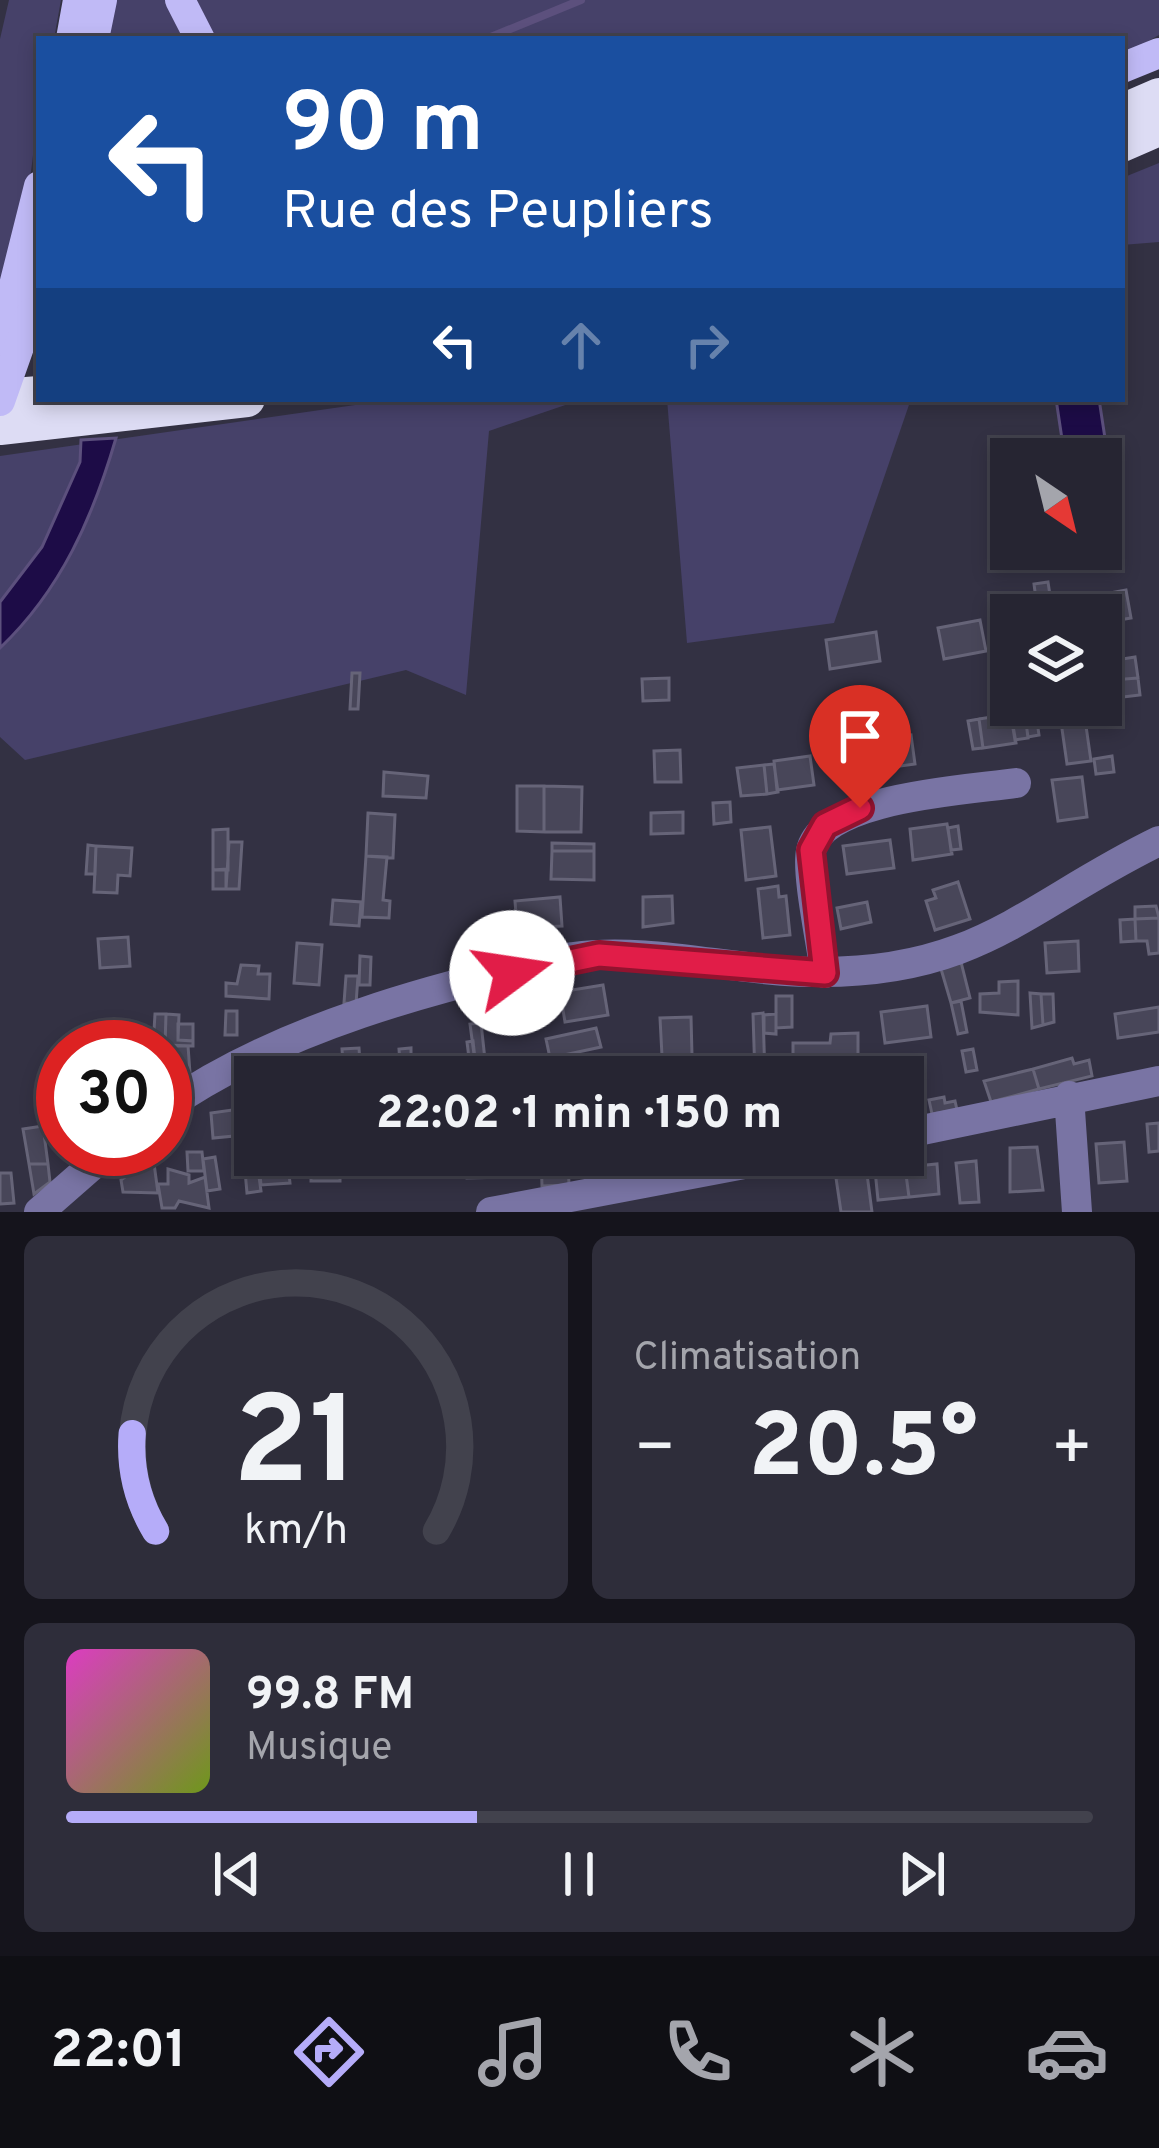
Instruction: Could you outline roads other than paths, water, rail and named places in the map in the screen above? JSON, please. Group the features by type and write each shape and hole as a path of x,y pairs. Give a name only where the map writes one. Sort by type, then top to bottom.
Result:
{"highway":[{"path":"1125,111 1159,96"},
{"path":"1125,143 1159,128"},
{"path":"0,399 47,408 148,413 226,402"},
{"path":"0,427 47,408"}],"main road":[{"path":"72,36 78,0"},
{"path":"95,36 102,0"},
{"path":"180,0 198,36"},
{"path":"1125,67 1159,53"},
{"path":"0,399 36,206"},
{"path":"0,341 36,284"}],"street":[{"path":"825,973 811,850 825,825 860,808 1016,783"},
{"path":"192,1092 245,1061 330,1027 573,957 614,955 825,973 925,961 967,949 1024,922 1159,842"},
{"path":"924,1129 1159,1081"},
{"path":"1069,1096 1078,1212"},
{"path":"39,1212 81,1176"},
{"path":"491,1212 681,1176"}],"waterway":[{"path":"493,36 581,0"}]}
